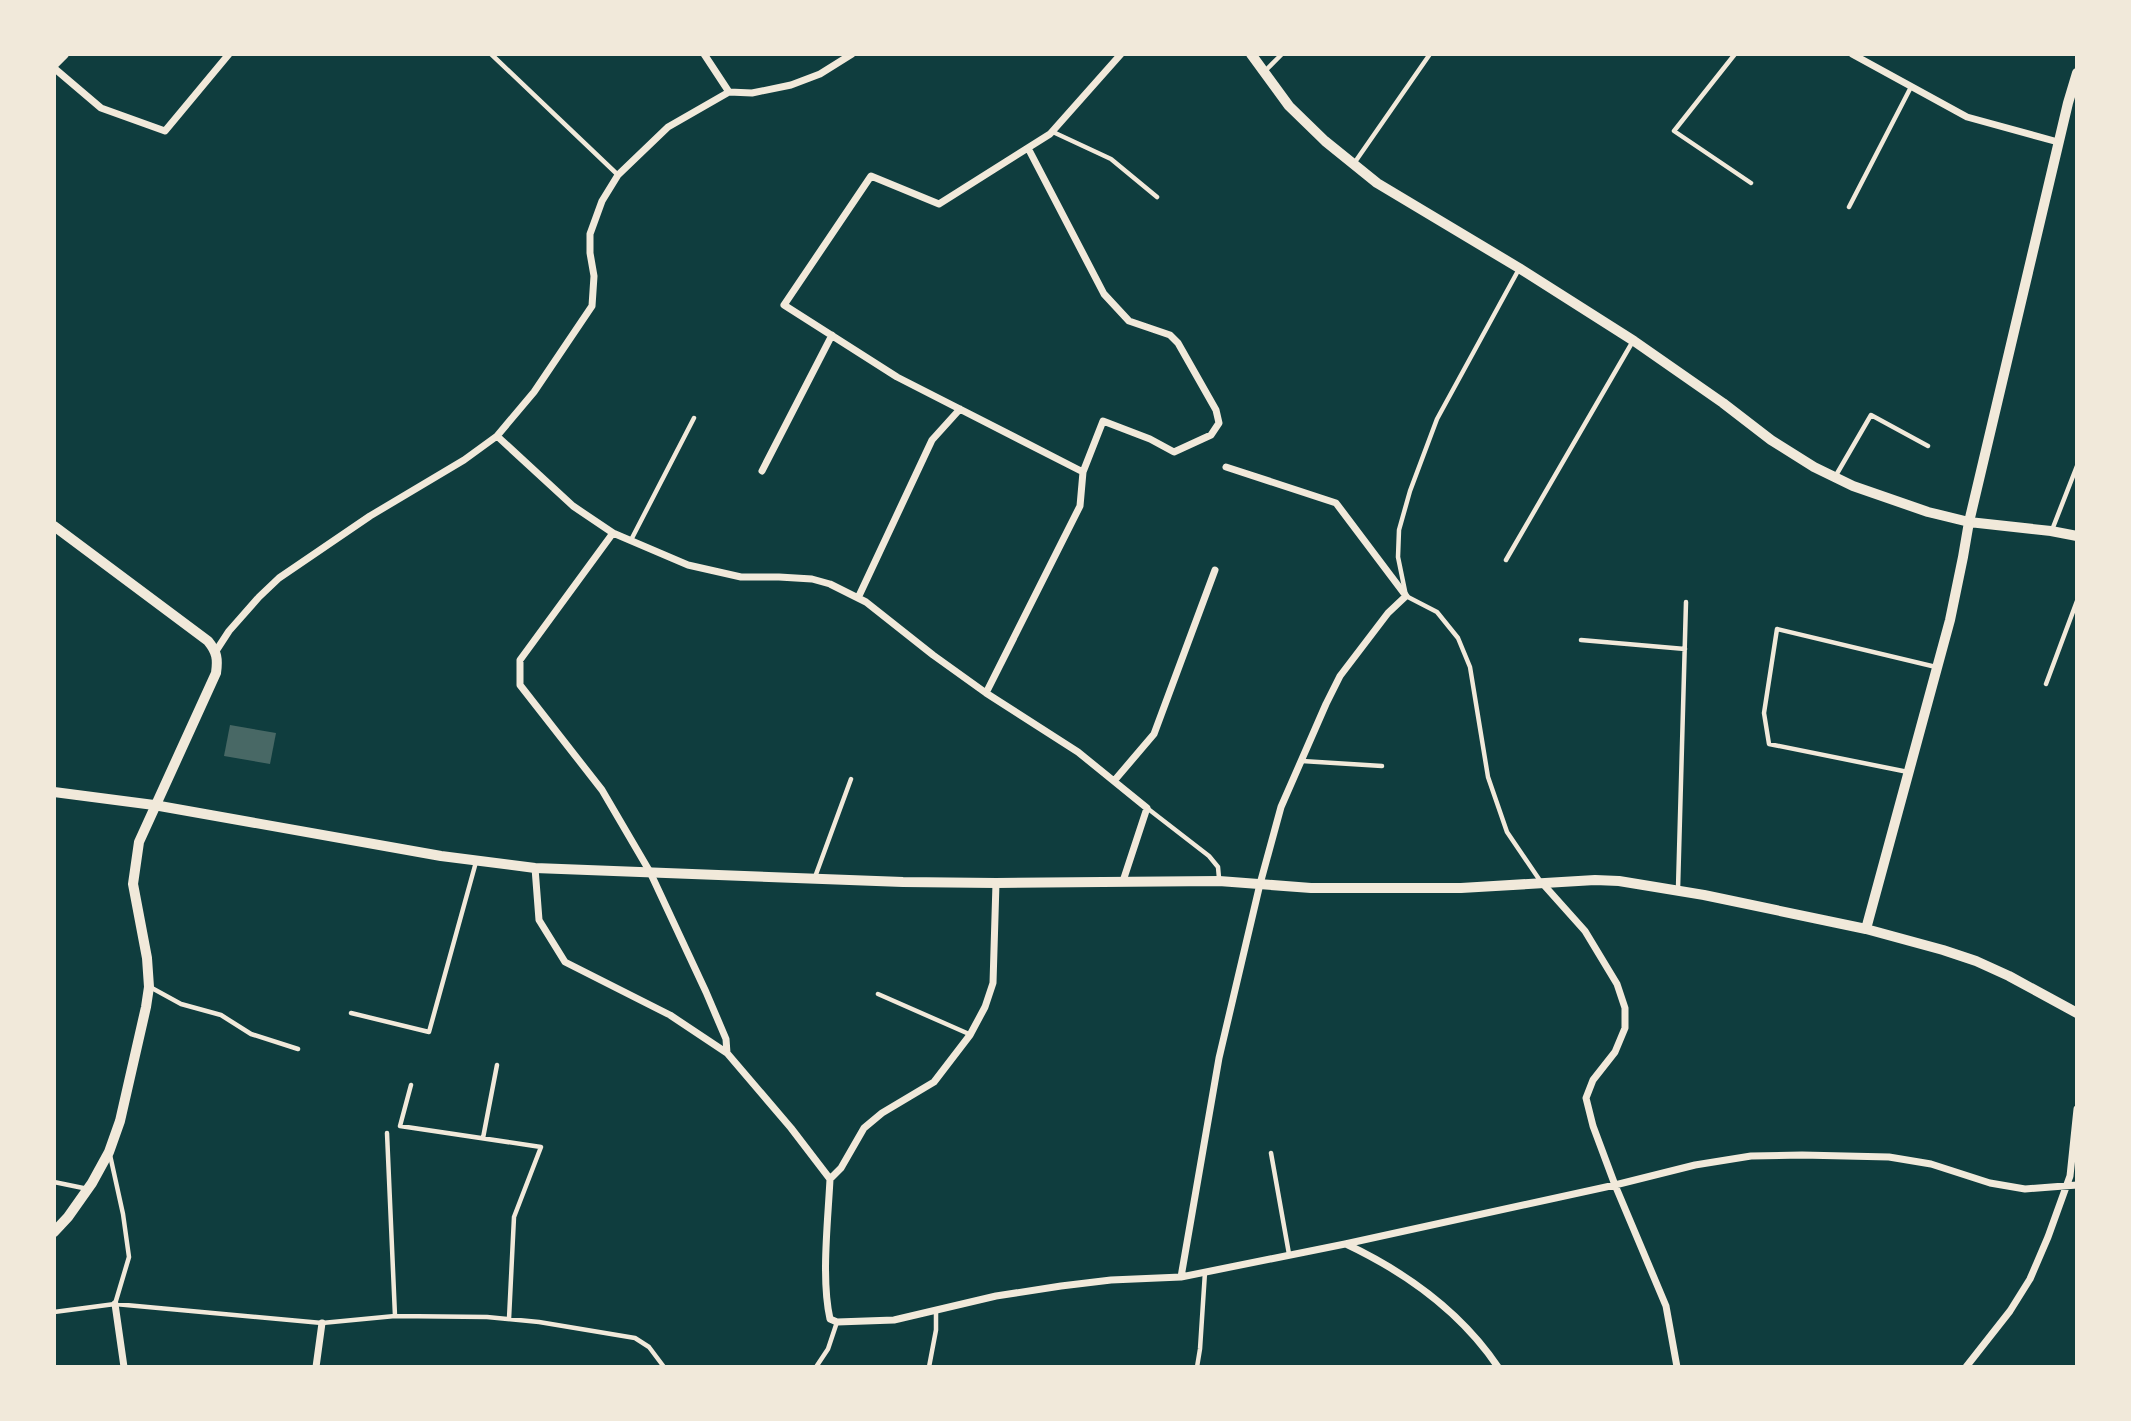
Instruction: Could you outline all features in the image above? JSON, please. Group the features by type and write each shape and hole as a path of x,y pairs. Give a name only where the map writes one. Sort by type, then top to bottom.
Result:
{"street":[{"path":"64,54 54,66 102,108 165,131 229,54"},
{"path":"704,54 729,92"},
{"path":"216,651 229,631 279,578 370,516 464,460 497,436 534,392 592,306 594,276 590,234 602,201 618,175 667,127 729,92 752,93 791,85 821,74 852,54"},
{"path":"1083,472 897,377 784,305 871,176 939,204 1052,132 1121,54"},
{"path":"1251,54 1289,106 1325,141 1377,183 1634,341 1771,440 1814,467 1898,503 1969,522 2077,536"},
{"path":"1852,54 1967,117 2059,142"},
{"path":"1866,929 1958,582 1969,522 2077,73"},
{"path":"986,693 1080,506 1083,472 1103,421 1150,439 1174,452 1211,435 1219,423 1216,410 1178,343 1170,335 1129,321 1104,293 1028,148"},
{"path":"762,471 832,335"},
{"path":"858,598 932,440 960,409"},
{"path":"497,436 573,506 613,533 688,565 741,577 812,579 830,584 866,602 986,693 1078,752 1147,808 1123,881"},
{"path":"1181,1277 1219,1058 1281,807 1340,676 1388,613 1406,596 1336,503 1226,467"},
{"path":"54,526 208,641 216,651 218,661 216,673 139,842 133,884 147,958 149,987 120,1121 109,1152 88,1189 54,1232"},
{"path":"613,533 520,660 520,685 602,790 650,872 726,1039 727,1053"},
{"path":"1114,782 1154,734 1215,570"},
{"path":"54,792 154,805 476,861 534,867 996,883 1219,881 1311,888 1417,889 1619,881 1678,890 1866,929 1976,961 2077,1013"},
{"path":"534,867 539,920 565,962 670,1015 727,1053 830,1179 827,1306 830,1319 837,1322 894,1320 996,1296 1061,1286 1111,1280 1181,1277 1345,1244 1695,1165 1751,1156 1889,1157 1931,1164 1990,1183 2025,1189 2077,1185"},
{"path":"830,1179 841,1168 864,1128 882,1113 934,1082 970,1035 985,1007 993,983 996,883"},
{"path":"1543,884 1585,931 1617,984 1625,1008 1625,1028 1615,1052 1593,1080 1586,1098 1593,1126 1615,1185 1666,1306 1677,1367"},
{"path":"1966,1367 2010,1311 2030,1279 2048,1237 2070,1176 2077,1108"},
{"path":"1345,1244 1371,1256 1433,1297 1471,1331 1499,1367"},
{"path":"115,1304 124,1367"},
{"path":"316,1367 322,1323"}],"lane":[{"path":"491,54 618,175"},
{"path":"1263,73 1282,54"},
{"path":"1353,164 1430,54"},
{"path":"1735,54 1674,131 1751,183"},
{"path":"1849,207 1911,86"},
{"path":"1052,132 1111,159 1157,197"},
{"path":"1519,268 1437,419 1410,491 1399,530 1398,557 1406,596 1437,611 1458,638 1470,667 1488,777 1507,832 1543,884"},
{"path":"1506,560 1634,341"},
{"path":"1835,477 1871,415 1928,446"},
{"path":"631,540 694,418"},
{"path":"2052,531 2077,466"},
{"path":"2046,684 2077,601"},
{"path":"1678,890 1686,602"},
{"path":"1909,772 1769,744 1765,713 1777,629 1937,667"},
{"path":"1581,640 1685,649"},
{"path":"1302,761 1382,766"},
{"path":"815,878 851,779"},
{"path":"1147,808 1209,856 1218,867 1219,881"},
{"path":"351,1013 429,1032 476,861"},
{"path":"149,987 181,1003 221,1015 251,1034 298,1049"},
{"path":"878,994 970,1035"},
{"path":"483,1138 497,1065"},
{"path":"411,1085 400,1126 541,1147 514,1217 509,1319"},
{"path":"387,1133 395,1316"},
{"path":"109,1152 129,1256 115,1304"},
{"path":"1271,1153 1290,1255"},
{"path":"54,1182 88,1189"},
{"path":"1197,1367 1205,1272"},
{"path":"54,1312 115,1304 322,1323 437,1315 509,1319 635,1339 649,1347 664,1367"},
{"path":"929,1367 936,1330 936,1311"},
{"path":"816,1367 828,1349 837,1322"}],"building":[{"path":"230,725 276,733 270,764 224,756"}]}
